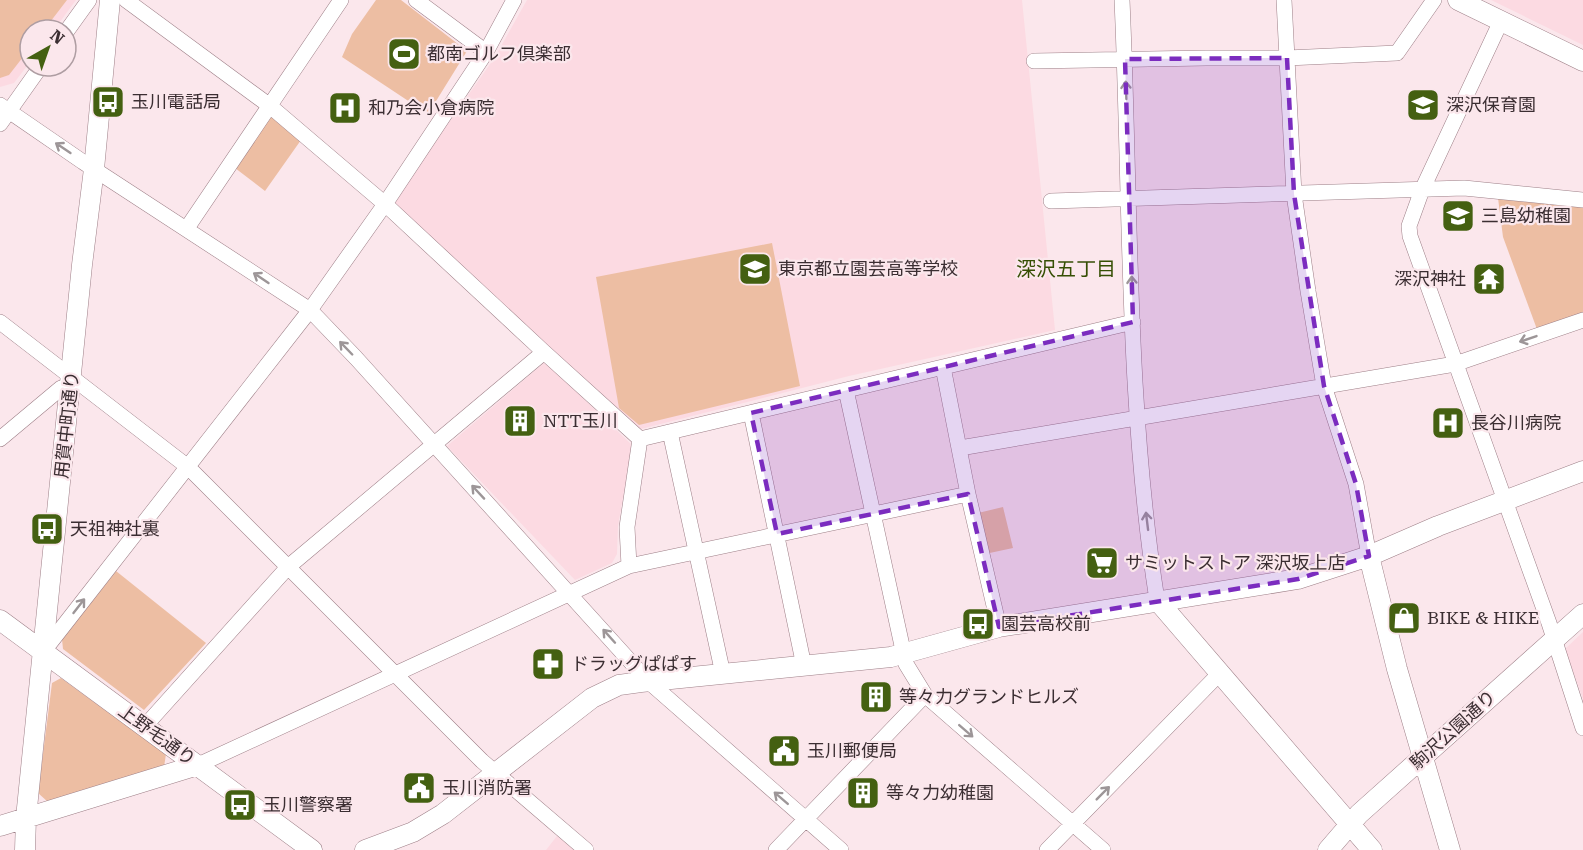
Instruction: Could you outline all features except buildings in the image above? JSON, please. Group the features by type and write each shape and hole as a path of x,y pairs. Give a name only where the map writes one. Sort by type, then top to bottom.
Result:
{"street":[{"path":"76,18 89,0"},
{"name":"用賀中町通り","path":"25,850 26,818 110,0"},
{"path":"126,0 270,106 385,204 640,439"},
{"path":"187,228 341,0"},
{"path":"416,0 486,52"},
{"path":"43,652 310,310 385,204 486,52 514,0"},
{"path":"1122,0 1137,418 1140,468 1157,600 1372,850"},
{"path":"1284,0 1294,194 1324,386 1356,484 1369,556 1397,669 1449,850"},
{"path":"1034,61 1287,58 1397,53 1434,0"},
{"path":"1458,0 1583,61"},
{"path":"1501,21 1422,190 1409,226 1410,236 1505,500 1583,728"},
{"path":"32,78 3,114 187,228 310,310 648,681 842,850"},
{"path":"1052,201 1464,188 1583,200"},
{"path":"960,448 1455,364 1583,320"},
{"path":"0,322 72,383 188,467 495,772 586,850"},
{"path":"640,439 1133,322"},
{"path":"145,726 288,567 544,352"},
{"path":"943,367 968,494 999,627"},
{"path":"0,439 61,388 72,383"},
{"path":"846,390 906,664 925,695 1103,850"},
{"path":"751,413 804,666"},
{"path":"670,432 723,674"},
{"path":"629,566 627,527 640,439"},
{"path":"365,850 428,824 598,694 619,685 873,659 904,654 999,627 1298,579 1369,556 1505,500 1583,471"},
{"path":"0,826 198,765 629,566 968,494"},
{"name":"駒沢公園通り","path":"1328,850 1350,824 1583,614"},
{"name":"上野毛通り","path":"0,620 312,850"},
{"path":"1047,850 1220,673"},
{"path":"776,850 925,695"}],"highlighted area":[{"path":"1287,58 1294,194 1324,386 1356,484 1369,556 1298,579 999,627 968,494 777,534 751,413 1133,322 1125,59"}],"shaded area":[{"path":"0,0 76,0 63,18 18,18 18,78 14,83 0,87"},
{"path":"0,0 67,0 53,18 18,18 18,63 9,75 0,78"},
{"name":"都南ゴルフ倶楽部","path":"376,0 401,0 467,51 428,114 342,57 352,34"},
{"name":"東京都立園芸高等学校","path":"527,0 1022,0 1055,330 849,376 637,430 393,202 495,57"},
{"path":"1491,0 1583,0 1583,45"},
{"path":"271,116 301,140 265,191 235,168"},
{"path":"1498,198 1583,205 1583,315 1538,332 1503,237"},
{"path":"772,243 800,386 639,425 619,408 596,277"},
{"path":"545,362 632,445 618,526 617,554 612,563 575,580 447,446"},
{"path":"1003,507 1013,548 985,554 978,513"},
{"path":"116,571 206,643 144,710 63,649 62,639"},
{"path":"1583,632 1583,699 1565,649"},
{"path":"61,678 166,754 164,767 48,802 38,793 52,683"},
{"path":"557,836 574,850 546,850"}],"place":[{"name":"都南ゴルフ倶楽部","path":"404,54"},
{"name":"玉川電話局","path":"108,102"},
{"name":"深沢保育園","path":"1423,105"},
{"name":"和乃会小倉病院","path":"345,108"},
{"name":"三島幼稚園","path":"1458,216"},
{"name":"東京都立園芸高等学校","path":"755,269"},
{"name":"深沢神社","path":"1489,279"},
{"name":"NTT玉川","path":"520,421"},
{"name":"長谷川病院","path":"1448,423"},
{"name":"天祖神社裏","path":"47,529"},
{"name":"サミットストア 深沢坂上店","path":"1102,563"},
{"name":"BIKE & HIKE","path":"1404,618"},
{"name":"園芸高校前","path":"978,624"},
{"name":"ドラッグぱぱす","path":"548,664"},
{"name":"等々力グランドヒルズ","path":"876,697"},
{"name":"玉川郵便局","path":"784,751"},
{"name":"玉川消防署","path":"419,788"},
{"name":"等々力幼稚園","path":"863,793"},
{"name":"玉川警察署","path":"240,805"}],"district":[{"name":"深沢五丁目","path":"1066,269"}]}
